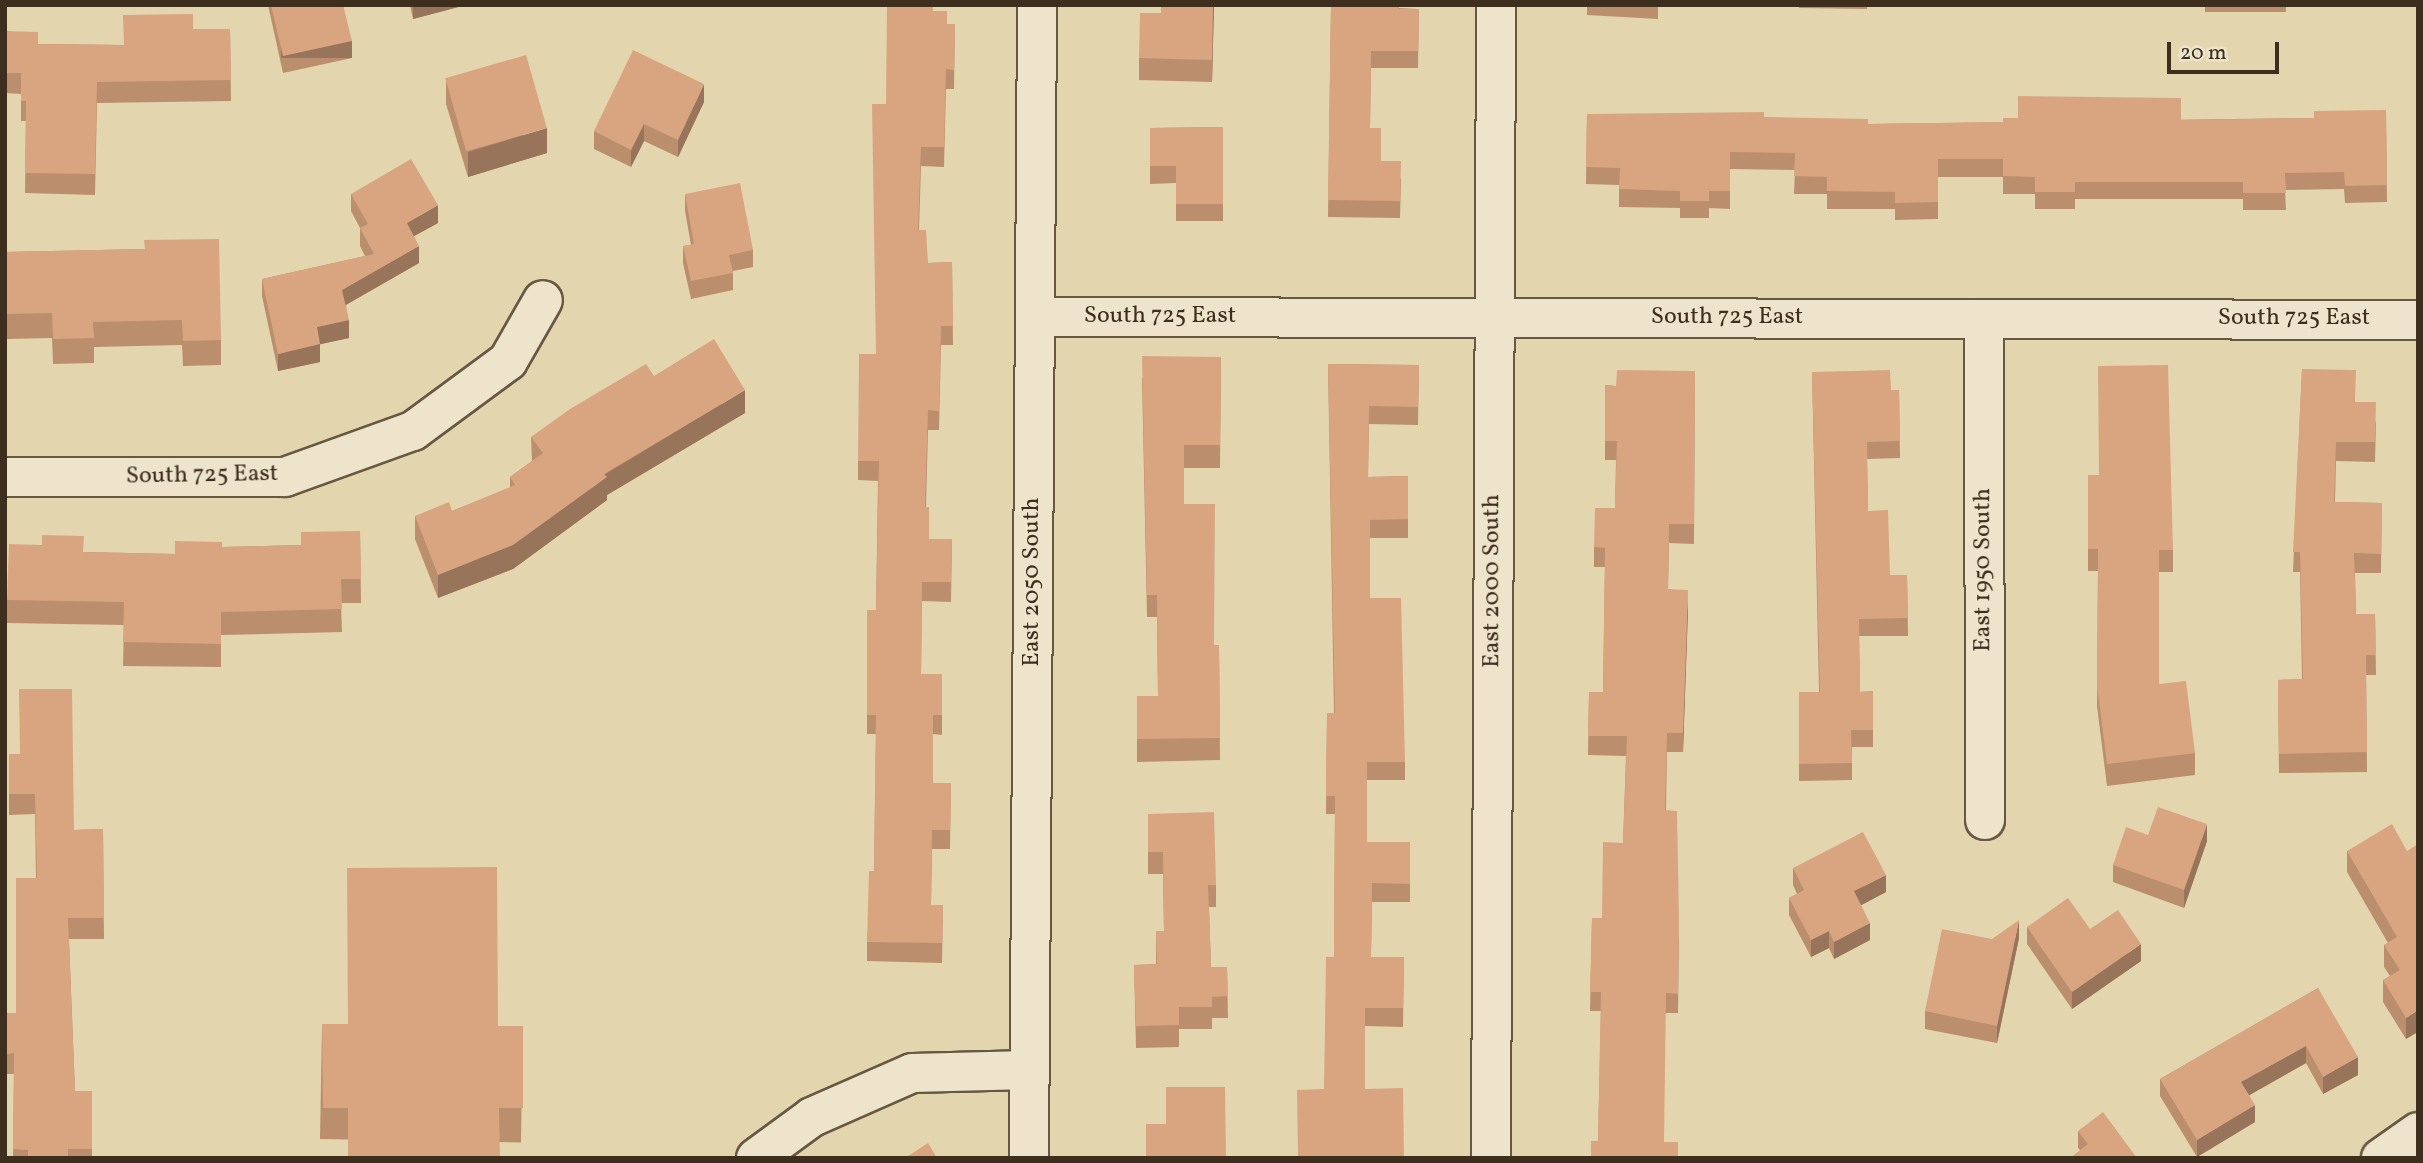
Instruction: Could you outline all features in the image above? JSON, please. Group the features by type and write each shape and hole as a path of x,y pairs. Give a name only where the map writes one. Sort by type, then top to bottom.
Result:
{"street":[{"name":"East 2050 South","path":"1028,1158 1037,5"},
{"name":"East 2000 South","path":"1491,1158 1496,5"},
{"name":"South 725 East","path":"5,477 285,477 413,431 508,361 543,300"},
{"name":"South 725 East","path":"1035,317 2418,320"},
{"name":"East 1950 South","path":"1984,319 1985,820"},
{"path":"756,1158 812,1117 912,1073 1029,1070"},
{"path":"2381,1158 2418,1132"}],"building":[{"path":"271,5 343,5 352,41 283,56"},
{"path":"887,5 933,5 933,11 947,11 947,24 955,24 954,70 946,69 944,147 921,147 918,230 926,230 928,263 952,262 953,326 941,326 939,411 928,410 925,507 929,507 929,539 952,539 951,582 922,582 921,674 942,674 942,715 933,715 933,783 951,783 950,830 932,830 931,905 943,905 942,943 867,942 869,871 874,871 876,715 867,715 867,610 876,610 879,461 858,461 859,354 876,354 872,104 886,104"},
{"path":"1161,5 1213,5 1212,60 1139,58 1140,13 1161,13"},
{"path":"1331,5 1399,5 1399,9 1419,9 1418,51 1371,51 1370,128 1381,128 1381,161 1401,161 1400,201 1328,200"},
{"path":"193,14 193,29 230,29 231,80 97,82 95,174 25,173 26,101 21,101 21,73 5,73 5,31 38,32 38,44 124,45 123,15"},
{"path":"633,50 704,84 678,140 644,124 631,150 594,131"},
{"path":"526,55 547,128 466,151 445,78"},
{"path":"2018,96 2181,98 2181,120 2314,118 2314,111 2386,110 2387,185 2345,186 2344,172 2285,173 2286,193 2243,193 2243,182 2075,182 2075,192 2035,192 2035,177 2003,176 2003,159 1938,159 1938,202 1895,203 1895,192 1827,191 1827,177 1794,176 1795,153 1730,152 1730,191 1709,191 1709,201 1680,201 1680,191 1619,189 1620,168 1586,167 1587,114 1764,112 1764,117 1868,119 1868,124 2003,122 2003,118 2018,118"},
{"path":"1223,127 1223,204 1176,204 1176,166 1150,166 1150,128"},
{"path":"411,159 438,205 407,223 419,246 342,290 349,320 317,327 320,344 278,354 262,279 374,254 360,228 368,224 351,194"},
{"path":"740,183 753,250 729,255 733,273 691,281 683,246 694,244 685,194"},
{"path":"219,239 221,340 183,341 182,320 93,322 94,338 53,339 52,313 6,314 5,252 145,249 144,240"},
{"path":"714,339 745,390 604,474 607,477 513,545 438,575 415,516 449,502 452,511 515,485 510,477 543,453 531,437 570,409 646,364 654,376"},
{"path":"1142,356 1221,357 1220,445 1184,445 1184,504 1215,504 1214,645 1219,645 1220,738 1137,739 1137,696 1158,696 1157,595 1147,595"},
{"path":"1328,364 1419,365 1418,407 1369,406 1368,477 1408,476 1408,519 1370,520 1370,598 1401,598 1405,762 1367,762 1367,842 1410,842 1410,884 1372,883 1371,957 1404,957 1403,1008 1365,1008 1365,1089 1403,1088 1404,1158 1298,1158 1297,1090 1324,1089 1326,957 1334,957 1335,796 1326,796 1327,713 1335,713"},
{"path":"2168,365 2173,550 2159,550 2159,684 2186,681 2195,753 2107,764 2097,685 2098,549 2088,549 2088,475 2099,475 2098,366"},
{"path":"2302,369 2356,370 2355,402 2376,402 2375,442 2336,442 2334,502 2382,503 2381,554 2354,553 2356,614 2375,614 2376,655 2366,655 2367,752 2279,754 2278,680 2303,679 2300,552 2293,552"},
{"path":"1617,370 1695,371 1694,524 1669,524 1668,589 1688,590 1683,733 1667,733 1665,810 1677,811 1679,919 1678,994 1666,993 1664,1142 1678,1142 1678,1158 1591,1158 1591,1141 1598,1141 1601,992 1590,992 1592,918 1602,918 1603,842 1623,843 1627,736 1588,736 1589,692 1603,692 1605,548 1594,547 1595,508 1615,508 1617,441 1605,441 1605,385 1616,386"},
{"path":"1890,370 1891,390 1899,390 1900,441 1867,442 1868,511 1888,510 1890,575 1907,575 1908,618 1859,619 1860,692 1873,691 1873,730 1851,730 1852,763 1799,764 1799,692 1820,692 1812,372"},
{"path":"360,531 361,579 341,579 342,609 221,612 221,644 123,642 124,602 7,600 9,544 42,545 42,535 84,536 83,552 175,554 175,541 222,542 222,547 301,545 301,532"},
{"path":"19,689 72,689 74,830 103,829 104,918 68,918 75,1091 92,1091 92,1149 68,1149 68,1158 28,1158 28,1150 13,1149 14,1053 7,1054 6,1013 16,1013 16,878 37,878 35,794 9,794 9,754 20,754"},
{"path":"2158,807 2207,824 2184,890 2113,865 2126,827 2148,835"},
{"path":"1214,812 1216,885 1208,885 1211,967 1227,967 1228,996 1212,997 1212,1007 1179,1007 1179,1025 1136,1026 1134,965 1157,964 1156,931 1164,931 1163,852 1148,852 1148,814"},
{"path":"2392,824 2407,851 2418,844 2418,1010 2406,1018 2383,980 2400,970 2384,945 2397,937 2347,851"},
{"path":"1863,832 1886,875 1854,891 1870,923 1834,942 1829,931 1811,940 1789,898 1804,890 1793,868"},
{"path":"497,867 498,1026 523,1026 523,1108 499,1108 500,1158 348,1158 348,1108 323,1108 322,1024 348,1024 347,868"},
{"path":"2068,898 2090,929 2118,910 2141,944 2072,992 2027,927"},
{"path":"2019,920 1997,1026 1925,1011 1942,929 1992,939"},
{"path":"2318,988 2358,1057 2323,1077 2306,1046 2241,1082 2255,1105 2197,1140 2160,1079"},
{"path":"1166,1087 1225,1087 1226,1158 1146,1158 1146,1124 1166,1124"},
{"path":"2103,1112 2137,1158 2070,1158 2088,1144 2078,1131"},
{"path":"928,1143 937,1158 905,1158"}]}
